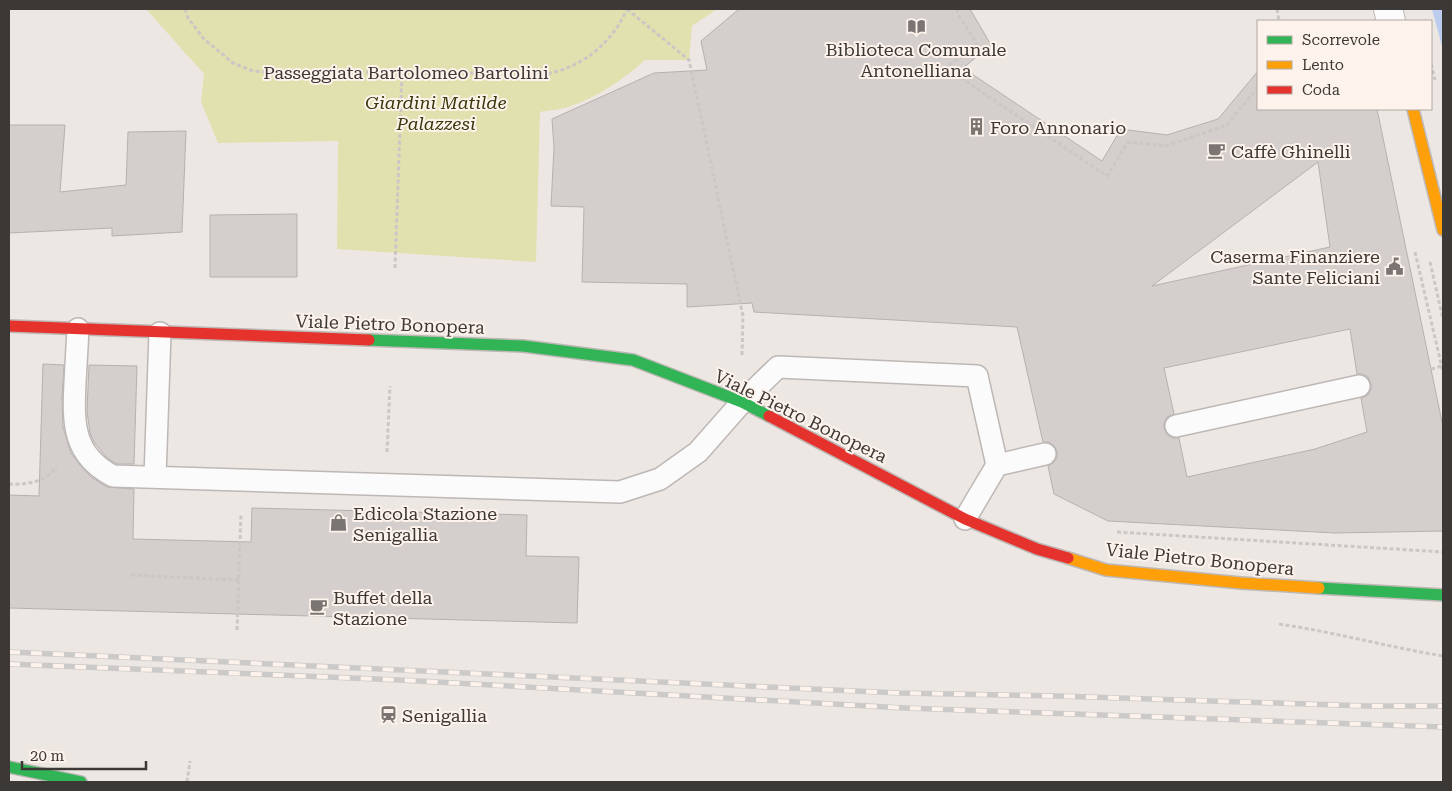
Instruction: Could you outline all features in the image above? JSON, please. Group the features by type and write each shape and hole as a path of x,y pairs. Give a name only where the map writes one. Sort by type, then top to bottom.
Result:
{"main road":[{"path":"1413,110 1443,230"},
{"name":"Viale Pietro Bonopera","path":"9,326 523,346 633,360 742,402 965,519 1037,549 1106,570 1251,583 1443,595"},
{"path":"9,767 81,782"}],"lane":[{"path":"78,329 74,412 77,435 85,452 98,468 113,476 620,492 660,479 698,452 742,402 778,367 977,376 997,465 965,519"},
{"path":"155,477 160,333"},
{"path":"1176,426 1359,386"},
{"path":"997,465 1045,454"}],"path":[{"name":"Passeggiata Bartolomeo Bartolini","path":"185,9 188,18 204,39 233,63 253,71 280,73 546,74 564,71 585,60 617,28 627,9"},
{"path":"627,9 689,60 743,316 742,402"},
{"path":"957,9 958,15 977,43 946,68 1106,176 1128,142 1166,146 1227,124 1257,89"},
{"path":"395,268 402,72"},
{"path":"1415,251 1443,372"},
{"path":"1431,369 1442,366"},
{"path":"387,441 390,386"},
{"path":"9,484 27,485 52,473 77,435"},
{"path":"237,630 242,480"},
{"path":"1109,532 1443,552"},
{"path":"130,575 238,580"},
{"path":"187,782 190,761"}],"green space":[{"name":"Giardini Matilde Palazzesi","path":"146,9 717,9 692,26 689,60 645,60 619,81 591,98 567,107 540,112 536,262 337,249 338,141 218,143 201,102 204,74"}],"water":[{"path":"1432,9 1443,9 1443,50"}],"building":[{"path":"739,9 970,9 991,45 963,68 1102,161 1121,129 1167,135 1218,119 1257,72 1257,110 1377,110 1443,427 1443,531 1335,533 1108,521 1054,494 1048,466 1057,458 1057,451 1049,442 1043,442 1017,327 754,312 752,303 687,307 687,284 582,282 584,207 551,206 554,147 552,119 654,73 707,70 701,41","holes":["1318,162 1330,247 1152,286","1350,329 1357,374 1363,374 1368,377 1371,384 1368,395 1361,398 1367,432 1315,449 1187,477 1179,438 1167,435 1164,428 1167,417 1174,414 1164,368"]},
{"path":"9,125 65,125 60,192 126,185 128,132 186,131 182,232 112,236 112,228 9,233"},
{"path":"297,214 297,277 210,277 210,215"},
{"path":"43,364 64,365 63,427 71,453 91,477 107,487 134,489 133,539 251,542 252,508 527,515 526,556 579,557 577,623 9,608 9,495 39,496"},
{"path":"89,365 137,366 134,464 117,464 107,458 94,442 90,433 87,411"}],"railway":[{"path":"9,652 900,693 1367,706 1443,706"},
{"path":"9,664 400,680 904,708 1443,727"}],"traffic: fast":[{"path":"369,340 523,346 633,360 742,402 769,416"},
{"path":"1319,588 1443,595"},
{"path":"9,767 81,782"}],"traffic: slow":[{"path":"1413,110 1443,230"},
{"path":"1068,558 1106,570 1241,583 1319,588"}],"traffic: jam":[{"path":"9,326 369,340"},
{"path":"769,416 965,519 1037,549 1068,558"}],"place":[{"name":"Biblioteca Comunale Antonelliana","path":"916,26"},
{"name":"Foro Annonario","path":"976,127"},
{"name":"Caffè Ghinelli","path":"1217,151"},
{"name":"Caserma Finanziere Sante Feliciani","path":"1394,266"},
{"name":"Edicola Stazione Senigallia","path":"339,523"},
{"name":"Buffet della Stazione","path":"319,607"},
{"name":"Senigallia","path":"388,715"}]}
